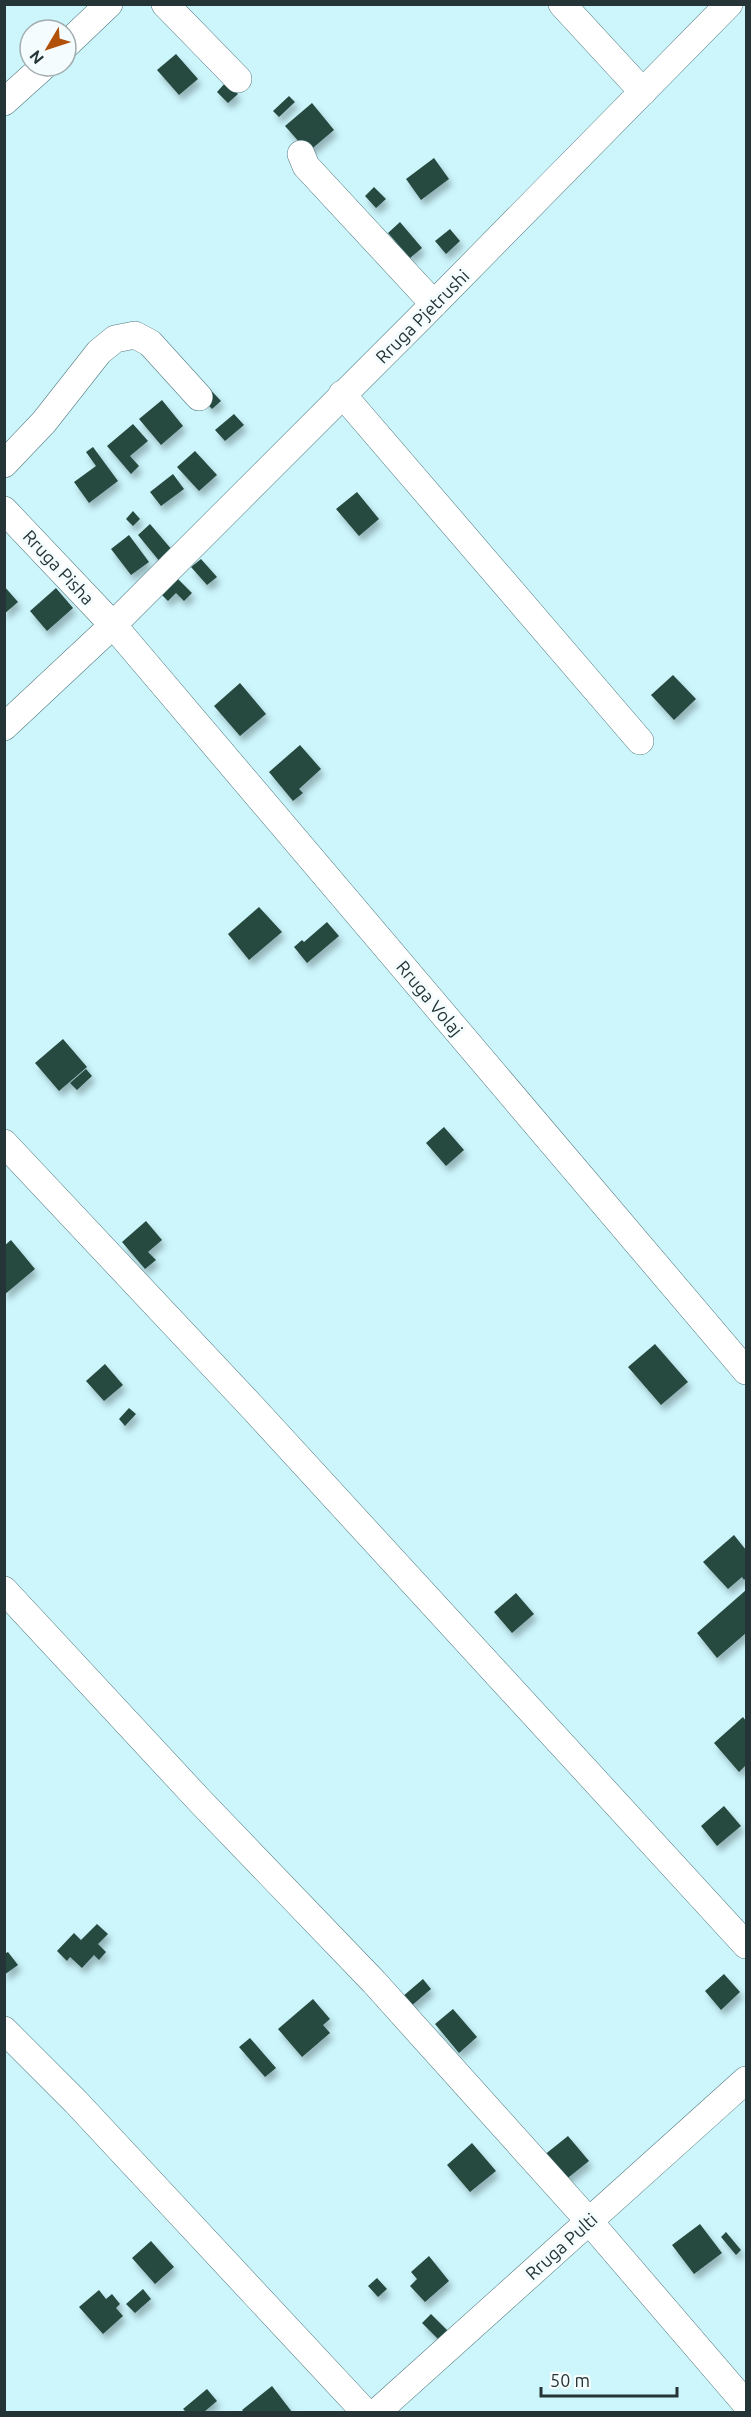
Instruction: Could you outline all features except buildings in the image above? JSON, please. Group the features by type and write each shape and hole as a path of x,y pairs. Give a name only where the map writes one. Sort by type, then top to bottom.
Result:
{"street":[{"path":"78,34 109,4"},
{"path":"165,4 238,79"},
{"path":"562,4 643,92"},
{"name":"Rruga Pjetrushi","path":"4,727 113,625 434,304 729,4"},
{"path":"4,102 31,78"},
{"path":"301,154 306,166 434,304"},
{"path":"4,464 44,422 99,352 115,339 135,335 150,343 199,397"},
{"path":"342,394 640,741"},
{"name":"Rruga Pisha","path":"4,510 113,625"},
{"name":"Rruga Volaj","path":"113,625 747,1371"},
{"path":"4,1143 253,1408 747,1945"},
{"path":"4,1590 200,1801 374,1982 589,2221 747,2404"},
{"path":"4,2030 84,2110 365,2412"},
{"name":"Rruga Pulti","path":"377,2412 747,2080"}]}
